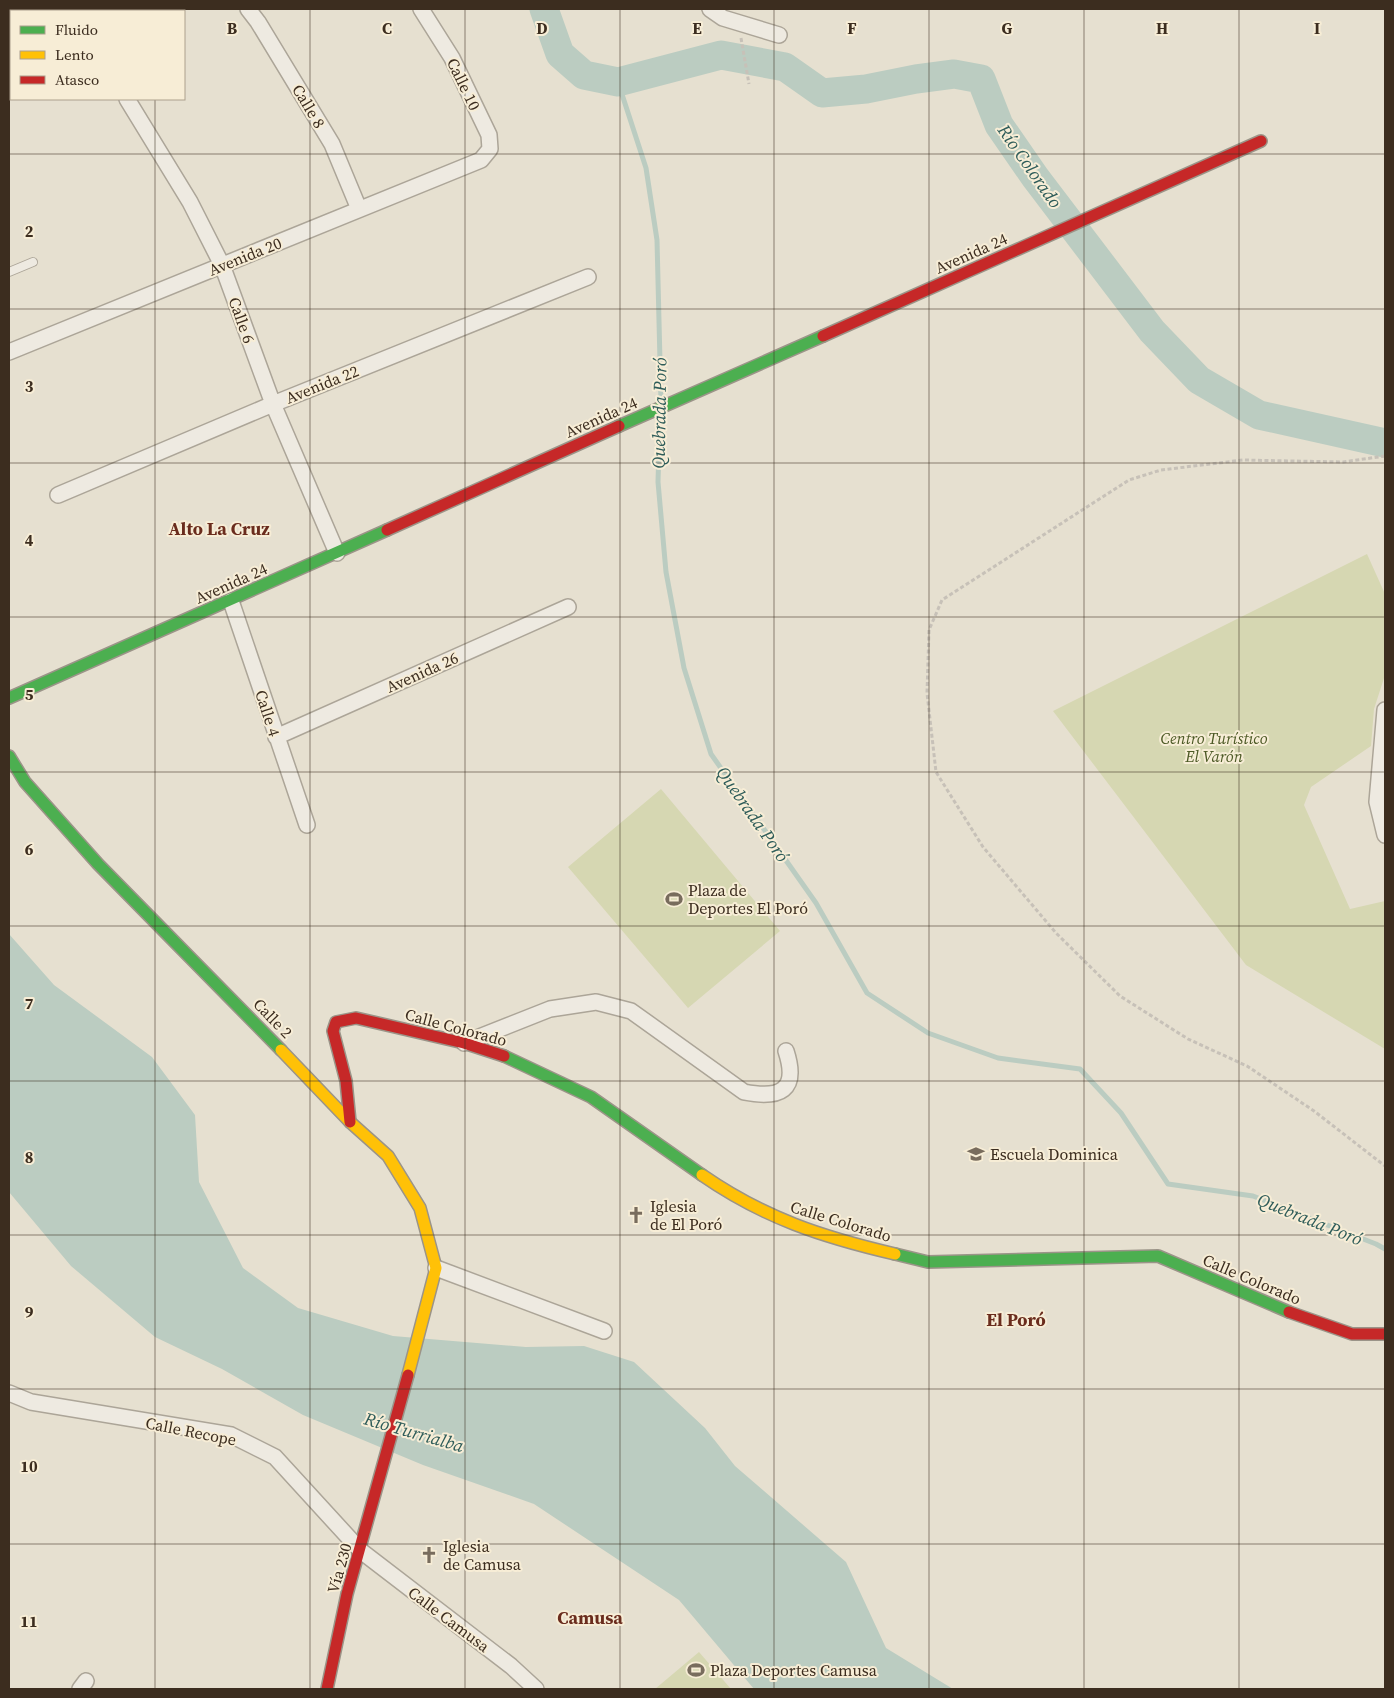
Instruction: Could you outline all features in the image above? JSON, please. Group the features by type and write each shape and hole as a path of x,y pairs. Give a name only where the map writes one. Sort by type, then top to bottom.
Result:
{"street":[{"name":"Calle 8","path":"248,9 258,22 332,144 359,209"},
{"name":"Calle 10","path":"422,9 452,58 489,135 490,149 481,160"},
{"path":"710,9 723,18 780,35"},
{"name":"Calle 6","path":"128,100 190,202 222,265 273,404 337,553"},
{"name":"Avenida 24","path":"9,698 231,601 1261,141"},
{"name":"Avenida 20","path":"9,352 481,160"},
{"name":"Avenida 22","path":"58,495 273,404 588,277"},
{"name":"Calle 4","path":"231,601 307,825"},
{"name":"Avenida 26","path":"276,737 568,607"},
{"path":"1385,710 1377,802 1385,835"},
{"name":"Calle 2","path":"9,756 25,782 98,864 227,993 350,1122 388,1156 420,1208 436,1268 418,1335"},
{"path":"464,1043 550,1009 596,1002 631,1011 744,1092 765,1096 780,1093 789,1082 791,1066 786,1050"},
{"name":"Calle Colorado","path":"350,1122 346,1081 333,1031 336,1022 356,1018 464,1043 509,1058 591,1097 734,1197 796,1228 850,1244 928,1262 1158,1256 1302,1318 1352,1334 1385,1334"},
{"path":"436,1268 604,1331"},
{"name":"Vía 230","path":"327,1689 347,1594 361,1551 418,1335"},
{"name":"Calle Recope","path":"9,1392 31,1402 231,1435 275,1457 361,1551"},
{"name":"Calle Camusa","path":"361,1551 511,1666 536,1689"}],"lane":[{"path":"9,272 33,262"}],"path":[{"path":"744,51 749,84"},
{"path":"1385,456 1343,462 1243,460 1161,470 1129,480 942,600 930,630 927,694 936,772 983,846 1056,933 1120,996 1188,1039 1247,1066 1314,1112 1385,1166"}],"green space":[{"name":"Centro Turístico El Varón","path":"1367,554 1385,594 1385,675 1374,709 1371,746 1311,787 1304,805 1350,909 1385,901 1385,1049 1246,965 1053,711"},
{"name":"Plaza de Deportes El Poró","path":"661,789 780,931 688,1008 568,867"},
{"name":"Plaza Deportes Camusa","path":"699,1652 731,1689 655,1689"}],"water":[{"name":"Río Turrialba","path":"9,934 54,985 152,1057 195,1115 199,1182 243,1268 298,1308 393,1336 526,1347 584,1346 634,1362 705,1428 735,1466 846,1562 886,1648 953,1689 754,1689 679,1600 534,1504 423,1465 303,1415 222,1369 155,1337 71,1266 9,1192"}],"waterway":[{"name":"Río Colorado","path":"544,9 560,54 584,75 618,82 721,55 785,67 822,93 866,89 954,74 981,79 999,125 1035,177 1152,331 1199,380 1259,415 1385,443"},
{"name":"Quebrada Poró","path":"618,82 646,168 657,240 661,402"},
{"name":"Quebrada Poró","path":"660,415 658,482 666,572 684,668 711,754 816,903 867,993 928,1033 998,1058 1080,1069 1121,1113 1168,1184 1253,1196 1385,1249"}],"traffic: fast":[{"path":"619,426 823,336"},
{"path":"9,698 387,530"},
{"path":"9,756 25,782 98,864 281,1050"},
{"path":"504,1056 591,1097 702,1175"},
{"path":"895,1254 928,1262 1158,1256 1289,1312"}],"traffic: slow":[{"path":"281,1050 350,1122 388,1156 420,1208 436,1268 408,1375"},
{"path":"702,1175 748,1203 794,1224 843,1241 895,1254"}],"traffic: jam":[{"path":"823,336 1261,141"},
{"path":"387,530 619,426"},
{"path":"350,1122 346,1081 333,1031 336,1022 356,1018 464,1043 504,1056"},
{"path":"1289,1312 1352,1334 1385,1334"},
{"path":"327,1689 347,1594 408,1375"}],"place":[{"name":"Plaza de Deportes El Poró","path":"674,899"},
{"name":"Escuela Dominica","path":"976,1154"},
{"name":"Iglesia de El Poró","path":"636,1215"},
{"name":"Iglesia de Camusa","path":"429,1555"},
{"name":"Plaza Deportes Camusa","path":"696,1670"}],"district":[{"name":"Alto La Cruz","path":"219,528"},
{"name":"El Poró","path":"1016,1319"},
{"name":"Camusa","path":"590,1617"}]}
